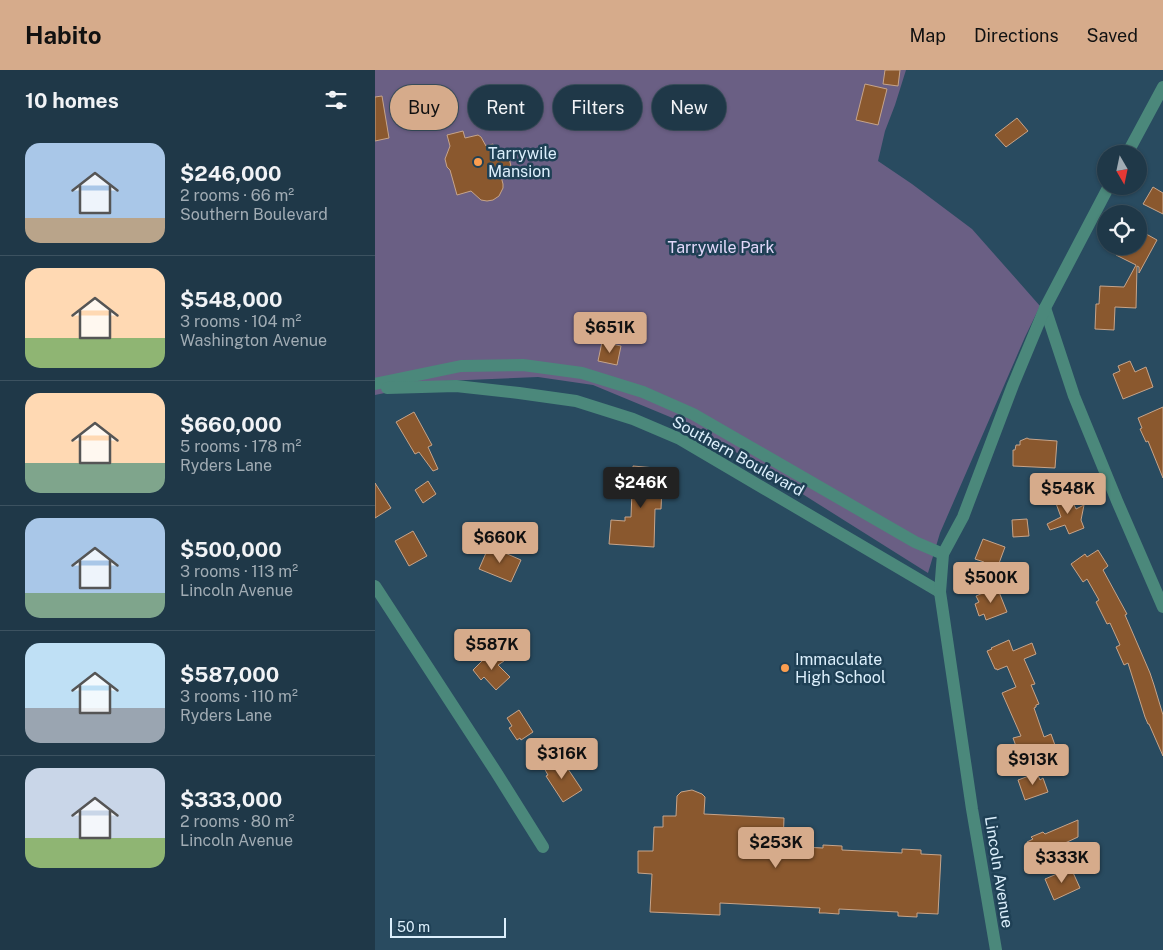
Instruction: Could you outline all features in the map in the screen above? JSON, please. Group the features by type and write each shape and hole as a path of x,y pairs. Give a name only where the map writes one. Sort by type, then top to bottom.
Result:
{"street":[{"path":"1132,145 1163,87"},
{"path":"940,592 943,554 963,517 1013,385 1045,308 1104,195"},
{"path":"1045,308 1074,396 1163,607"},
{"name":"Southern Boulevard","path":"375,386 461,366 523,365 591,376 643,392 693,414 915,542 943,554"},
{"name":"Southern Boulevard","path":"375,386 456,386 519,393 576,402 633,418 680,439 940,592"},
{"path":"375,586 543,848"},
{"name":"Lincoln Avenue","path":"940,592 996,950"}],"green space":[{"name":"Tarrywile Park","path":"375,70 906,70 885,131 878,161 972,229 1040,306 940,533 928,573 699,429 593,385 538,377 443,381 375,395"}],"building":[{"path":"885,70 900,70 898,86 883,84"},
{"path":"865,84 887,89 878,125 856,120"},
{"path":"382,96 389,138 375,141 375,97"},
{"path":"1017,118 1028,131 1006,147 995,135"},
{"name":"Tarrywile Mansion","path":"463,131 465,138 478,135 486,146 493,144 495,154 507,151 511,166 499,169 503,188 499,196 493,200 481,200 471,191 457,195 445,159 450,146 447,135"},
{"path":"1153,187 1163,193 1163,214 1143,204"},
{"path":"1147,234 1157,240 1139,273 1139,267 1137,266 1136,308 1115,307 1114,330 1095,329 1096,304 1099,304 1100,286 1124,287 1136,265 1116,255 1147,255"},
{"path":"602,342 621,346 617,365 598,361"},
{"path":"1130,361 1135,372 1146,367 1153,387 1123,399 1113,374 1120,371 1118,366"},
{"path":"1163,407 1163,478 1148,441 1146,442 1140,429 1142,428 1138,418"},
{"path":"414,412 432,445 428,447 438,469 433,471 419,452 415,454 396,422"},
{"path":"1027,438 1057,441 1055,468 1013,466 1013,450 1015,450 1016,445 1020,445 1020,441"},
{"path":"633,466 667,469 666,484 662,488 661,509 655,509 654,547 609,544 611,520 625,521 625,517 631,517"},
{"path":"428,481 436,494 423,503 415,490"},
{"path":"375,483 391,508 375,518"},
{"path":"1068,492 1076,509 1084,505 1081,520 1084,528 1069,534 1065,525 1050,530 1047,524 1061,517 1054,498"},
{"path":"1027,519 1029,536 1013,537 1012,520"},
{"path":"413,531 427,556 409,566 395,541"},
{"path":"983,539 1005,547 995,574 982,569 984,562 975,559"},
{"path":"489,546 521,560 511,582 479,569"},
{"path":"1098,550 1108,566 1103,570 1127,614 1125,615 1154,685 1163,715 1163,756 1145,717 1128,663 1124,665 1116,647 1120,645 1110,623 1107,624 1096,602 1099,600 1087,579 1083,582 1071,564 1085,554 1087,557"},
{"path":"997,587 1007,612 986,620 984,614 979,616 975,604 979,602 976,596"},
{"path":"1009,640 1013,651 1032,643 1036,654 1024,659 1035,684 1031,685 1039,704 1034,708 1044,737 1051,734 1056,748 1021,760 1013,738 1021,736 1002,693 1016,687 1007,666 995,669 987,651"},
{"path":"495,651 504,661 498,665 510,677 496,690 484,677 481,680 473,670 489,654 490,656"},
{"path":"519,710 533,732 521,740 520,738 517,740 509,728 512,726 507,718"},
{"path":"560,757 582,790 563,802 546,776 548,775 544,768"},
{"path":"1037,773 1040,780 1043,778 1048,792 1025,800 1018,780"},
{"path":"692,790 705,797 704,814 784,818 783,846 823,848 823,845 842,846 842,850 902,853 902,849 921,850 921,854 941,855 938,914 917,913 917,917 898,916 898,912 839,909 839,914 819,913 820,908 720,903 720,915 650,912 652,874 638,873 638,851 653,851 654,827 663,827 663,816 676,816 677,796 681,792"},
{"path":"1078,820 1078,837 1039,855 1038,853 1033,855 1027,842 1033,839 1031,837 1043,832 1045,834"},
{"path":"1071,868 1080,888 1054,900 1045,879"}],"place":[{"name":"Tarrywile Mansion","path":"478,162"},
{"name":"Immaculate High School","path":"785,668"}]}
